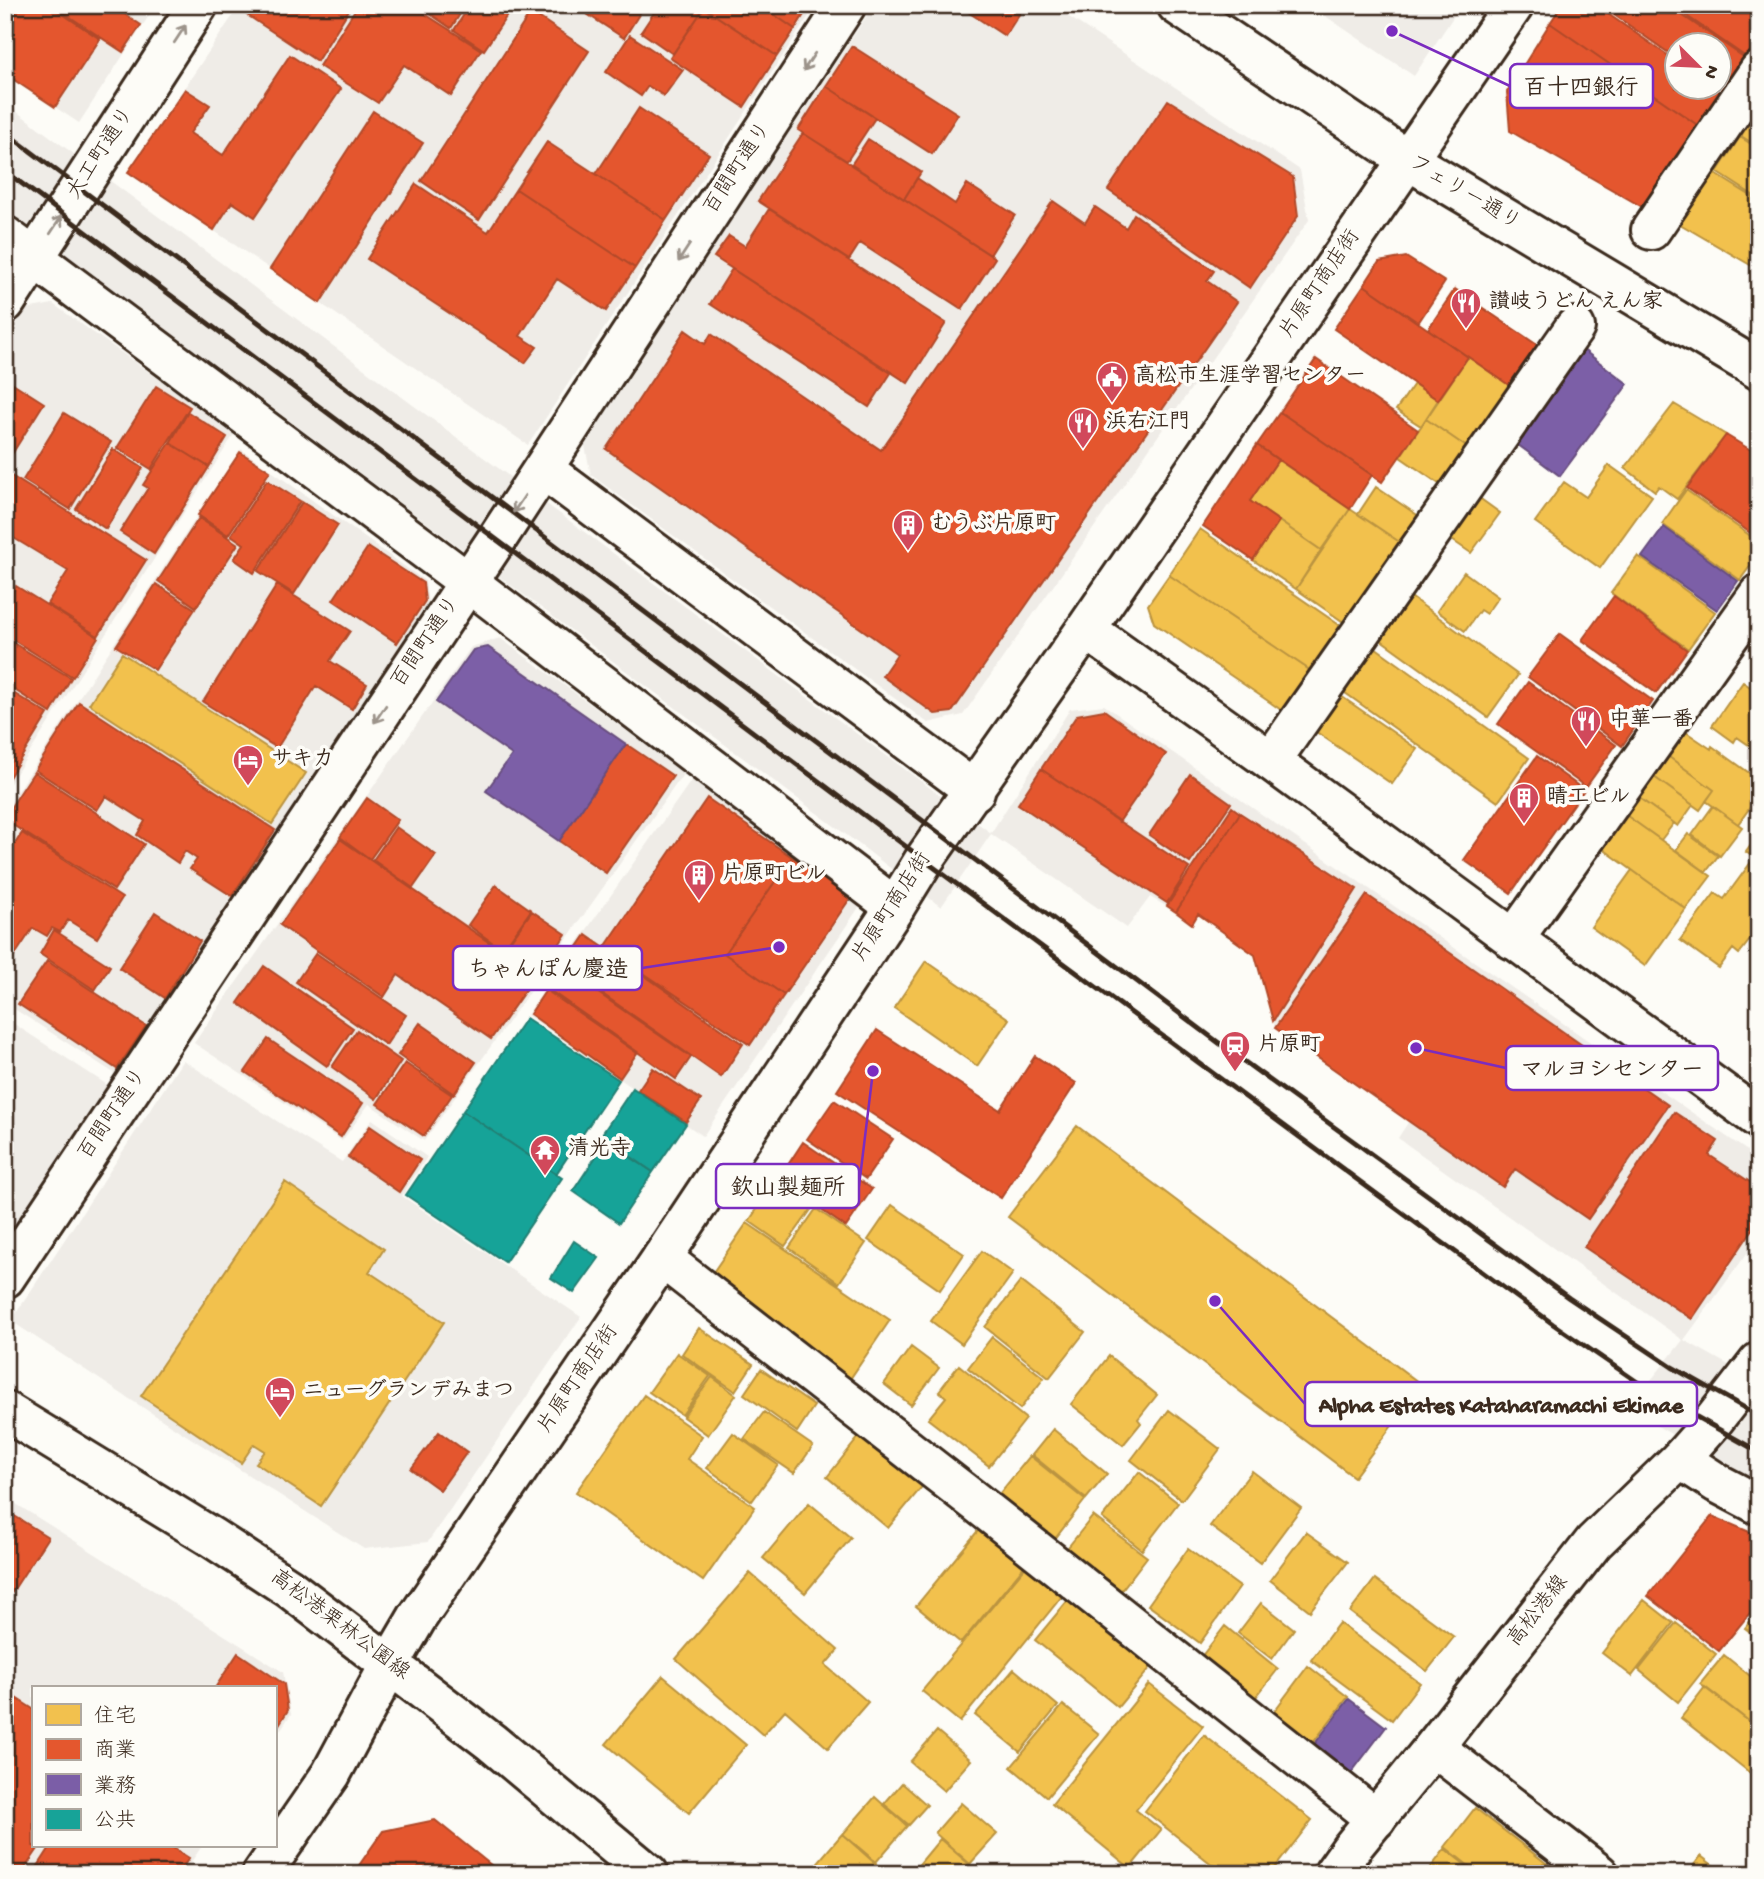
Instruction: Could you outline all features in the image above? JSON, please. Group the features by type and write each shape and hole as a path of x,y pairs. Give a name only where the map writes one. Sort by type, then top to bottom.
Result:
{"street":[{"name":"大工町通り","path":"5,303 20,247 198,5"},
{"name":"百間町通り","path":"5,1278 543,469 846,5"},
{"name":"フェリー通り","path":"1177,5 1408,160 1759,370"},
{"name":"片原町商店街","path":"262,1874 331,1774 421,1612 662,1258 924,860 975,791 1514,5"},
{"path":"1651,230 1759,71"},
{"path":"20,247 468,582 895,907"},
{"path":"1271,761 1575,327"},
{"path":"543,469 975,791"},
{"path":"1513,940 1759,594"},
{"path":"1086,629 1271,761 1759,1119"},
{"path":"662,1258 956,1486 1376,1819"},
{"name":"高松港線","path":"1333,1874 1594,1542 1679,1459 1710,1425 1759,1362"},
{"name":"高松港栗林公園線","path":"5,1410 270,1574 492,1742 649,1874"},
{"path":"1679,1459 1759,1505"},
{"path":"1434,1747 1599,1874"}],"shaded area":[{"path":"5,5 156,5 79,123 5,74"},
{"path":"240,5 816,5 528,445 128,172"},
{"path":"874,5 1051,5 1300,170 1309,220 963,715 928,723 591,475 584,441"},
{"path":"1309,5 1461,5 1414,76"},
{"path":"5,103 991,833 1070,709 1104,705 1759,1159 1759,1237 1684,1340 1759,1382 1759,1481 1716,1460 1628,1409 1683,1340 1398,1138 1409,1121 1275,1028 1255,955 1199,914 1192,924 1150,897 1127,928 991,834 941,907 5,209"},
{"path":"53,304 235,433 5,791 5,341 26,309"},
{"path":"241,449 425,581 428,604 117,1075 5,1003 5,811"},
{"path":"500,638 684,773 424,1141 369,1104 342,1141 194,1043 471,647"},
{"path":"693,778 864,900 703,1136 527,1015"},
{"path":"5,1018 109,1086 5,1247"},
{"path":"183,1060 342,1162 372,1119 427,1157 402,1196 581,1317 428,1542 364,1549 11,1321"},
{"path":"5,1497 283,1672 291,1714 276,1736 276,1686 32,1686 32,1848 201,1848 183,1874 5,1874"}],"building: 住宅":[{"path":"1759,107 1759,147 1741,136"},
{"path":"1740,137 1759,149 1759,199 1717,172"},
{"path":"1714,173 1759,201 1759,256 1752,266 1680,224"},
{"path":"1468,357 1519,392 1477,454 1426,419"},
{"path":"1414,384 1438,400 1421,426 1396,410"},
{"path":"1674,404 1726,435 1677,499 1659,486 1655,491 1625,468"},
{"path":"1426,419 1477,454 1451,492 1400,457"},
{"path":"1278,460 1350,509 1321,550 1250,501"},
{"path":"1609,465 1652,496 1600,568 1535,522 1564,482 1586,497"},
{"path":"1376,487 1429,523 1410,549 1358,514"},
{"path":"1686,490 1759,542 1759,554 1740,580 1662,524"},
{"path":"1478,497 1500,513 1471,553 1449,538"},
{"path":"1350,509 1410,549 1355,630 1296,589"},
{"path":"1279,521 1321,550 1296,589 1253,560"},
{"path":"1200,529 1348,631 1317,675 1169,575"},
{"path":"1638,556 1715,612 1688,649 1611,593"},
{"path":"1464,572 1498,597 1486,614 1480,610 1465,631 1437,611"},
{"path":"1169,575 1317,675 1290,716 1154,623 1148,605"},
{"path":"1408,595 1518,675 1488,717 1377,637"},
{"path":"1372,645 1529,758 1498,802 1341,690"},
{"path":"122,653 306,773 272,824 89,704"},
{"path":"1743,682 1759,693 1759,752 1737,737 1734,742 1712,726"},
{"path":"1338,694 1417,749 1392,784 1312,729"},
{"path":"1683,730 1711,749 1712,746 1759,780 1759,795 1738,824 1706,801 1714,790 1665,754"},
{"path":"1665,754 1714,790 1700,810 1650,774"},
{"path":"1650,774 1693,805 1678,826 1635,795"},
{"path":"1635,795 1674,823 1661,840 1623,813"},
{"path":"1713,806 1742,827 1720,856 1692,835"},
{"path":"1623,813 1711,876 1686,909 1599,846"},
{"path":"1688,834 1718,856 1706,872 1676,850"},
{"path":"1759,834 1759,861 1746,852"},
{"path":"1752,861 1759,866 1759,928 1739,954 1733,949 1719,968 1680,940 1715,893 1724,899"},
{"path":"1632,870 1686,909 1645,966 1591,927"},
{"path":"926,961 1009,1019 977,1066 894,1008"},
{"path":"1077,1126 1422,1385 1354,1477 1008,1217"},
{"path":"776,1181 813,1207 785,1246 749,1221"},
{"path":"285,1182 384,1249 369,1272 444,1322 321,1506 256,1463 265,1451 254,1444 241,1463 141,1396"},
{"path":"892,1205 964,1254 940,1290 868,1240"},
{"path":"816,1209 866,1243 839,1283 789,1248"},
{"path":"747,1223 890,1320 850,1379 707,1281"},
{"path":"982,1251 1013,1273 962,1344 931,1321"},
{"path":"1021,1281 1085,1332 1049,1378 985,1327"},
{"path":"699,1328 753,1364 735,1391 682,1354"},
{"path":"992,1337 1044,1378 1020,1409 968,1368"},
{"path":"911,1347 939,1368 911,1405 884,1384"},
{"path":"677,1353 710,1376 682,1415 649,1392"},
{"path":"1109,1356 1157,1395 1138,1419 1141,1423 1123,1445 1071,1404"},
{"path":"959,1365 1026,1419 989,1466 928,1419 946,1397 939,1391"},
{"path":"761,1369 814,1406 797,1432 744,1394"},
{"path":"712,1377 736,1395 708,1435 683,1417"},
{"path":"644,1395 702,1436 687,1459 755,1507 703,1581 576,1492"},
{"path":"1169,1410 1220,1449 1182,1500 1131,1460"},
{"path":"764,1412 813,1446 794,1473 744,1439"},
{"path":"1053,1429 1107,1474 1086,1499 1032,1455"},
{"path":"863,1432 925,1483 888,1528 827,1477"},
{"path":"733,1433 778,1465 752,1501 707,1468"},
{"path":"1030,1456 1085,1500 1051,1544 995,1499"},
{"path":"1252,1471 1301,1508 1260,1563 1210,1526"},
{"path":"1139,1472 1178,1503 1142,1550 1102,1518"},
{"path":"809,1503 851,1538 805,1593 763,1558"},
{"path":"1093,1516 1147,1557 1120,1592 1065,1551"},
{"path":"981,1527 1026,1564 961,1643 916,1606"},
{"path":"1306,1532 1348,1562 1310,1611 1270,1580"},
{"path":"1188,1549 1240,1587 1200,1643 1148,1605"},
{"path":"1027,1565 1063,1595 960,1722 922,1691"},
{"path":"750,1573 838,1650 825,1665 868,1702 828,1748 785,1710 763,1735 676,1659"},
{"path":"1375,1579 1454,1637 1427,1671 1350,1612"},
{"path":"1069,1599 1151,1667 1118,1707 1035,1640"},
{"path":"1644,1600 1673,1623 1632,1676 1602,1653"},
{"path":"1261,1603 1294,1629 1272,1659 1238,1633"},
{"path":"1759,1610 1759,1639 1745,1628"},
{"path":"1339,1623 1420,1683 1392,1720 1311,1660"},
{"path":"1676,1623 1716,1654 1678,1702 1639,1670"},
{"path":"1225,1626 1278,1669 1252,1702 1198,1661"},
{"path":"1724,1655 1759,1683 1759,1729 1700,1684"},
{"path":"1308,1666 1348,1697 1309,1748 1269,1718"},
{"path":"1014,1669 1058,1706 1020,1752 975,1715"},
{"path":"663,1676 746,1745 689,1813 606,1744"},
{"path":"1149,1684 1203,1726 1136,1810 1161,1830 1130,1868 1052,1804"},
{"path":"1705,1687 1759,1729 1759,1780 1681,1718"},
{"path":"1063,1705 1099,1734 1047,1797 1011,1767"},
{"path":"937,1731 971,1760 944,1791 910,1762"},
{"path":"1204,1735 1312,1820 1270,1874 1224,1874 1145,1811"},
{"path":"902,1783 927,1805 909,1825 884,1804"},
{"path":"875,1797 907,1826 876,1862 843,1834"},
{"path":"961,1803 997,1834 970,1864 935,1833"},
{"path":"1475,1808 1551,1867 1546,1874 1479,1874 1445,1847"},
{"path":"842,1834 887,1874 808,1874"},
{"path":"940,1839 970,1865 962,1874 911,1874"},
{"path":"1445,1849 1477,1874 1426,1874"},
{"path":"1701,1856 1724,1874 1687,1874"}],"building: 商業":[{"path":"5,5 49,5 100,39 55,107 5,74"},
{"path":"52,5 111,5 141,25 123,52"},
{"path":"254,5 352,5 317,61 247,15"},
{"path":"358,5 411,5 481,50 451,96 404,65 378,103 319,66"},
{"path":"417,5 466,5 451,28"},
{"path":"470,5 502,5 510,11 484,50 454,30"},
{"path":"573,5 645,5 624,38"},
{"path":"659,5 700,5 704,8 673,54 641,32"},
{"path":"700,5 760,5 795,29 777,56"},
{"path":"760,5 810,5 795,29"},
{"path":"968,5 1025,5 1005,36 965,10"},
{"path":"1562,5 1595,5 1662,51 1662,100 1550,23"},
{"path":"1600,5 1667,5 1707,32 1662,32 1662,48"},
{"path":"1671,5 1759,5 1759,38 1746,57 1732,47 1732,32 1710,32"},
{"path":"704,8 777,56 744,107 670,58"},
{"path":"531,12 589,51 479,220 421,181"},
{"path":"1550,23 1699,126 1644,208 1510,131 1507,92"},
{"path":"630,35 683,70 664,96 648,86 641,96 606,72"},
{"path":"852,46 958,114 932,154 826,86"},
{"path":"1732,49 1745,58 1732,77"},
{"path":"290,55 341,89 255,217 232,202 214,230 128,172 185,89 210,105 190,133 223,155"},
{"path":"826,86 875,118 847,161 798,130"},
{"path":"1168,100 1293,177 1298,216 1250,288 1108,190"},
{"path":"1664,102 1716,102 1699,126"},
{"path":"639,108 709,154 666,220 596,174"},
{"path":"373,111 423,143 320,303 270,269"},
{"path":"803,133 995,258 962,309 860,243 849,260 758,201"},
{"path":"868,139 921,172 904,199 851,165"},
{"path":"547,142 666,220 635,268 516,189"},
{"path":"917,178 955,204 967,184 1015,215 990,255 904,199"},
{"path":"416,184 488,232 516,189 635,268 606,311 557,279 520,336 537,347 525,363 367,259"},
{"name":"むうぶ片原町","path":"1053,201 1085,223 1095,207 1126,228 1134,214 1214,271 1207,281 1237,302 952,712 935,714 882,676 897,654 606,449 685,330 705,344 711,334 881,450"},
{"path":"769,209 946,323 908,383 714,257 729,236 745,246"},
{"path":"1406,257 1445,282 1418,323 1364,285 1379,262"},
{"path":"732,269 891,373 869,407 710,304"},
{"path":"1364,285 1468,357 1438,400 1334,329"},
{"path":"1455,289 1546,351 1519,392 1428,329"},
{"path":"1316,359 1418,430 1382,482 1280,412"},
{"path":"5,378 44,403 5,465"},
{"path":"156,386 190,407 151,469 117,448"},
{"path":"188,412 227,437 209,467 170,443"},
{"path":"1280,412 1372,475 1350,509 1257,445"},
{"path":"64,413 111,442 70,509 23,480"},
{"path":"1726,435 1759,455 1759,539 1687,488"},
{"path":"170,443 209,467 154,554 120,532 148,488 143,485"},
{"path":"1257,445 1278,460 1250,501 1279,521 1253,560 1203,526"},
{"path":"113,449 143,468 106,529 76,509"},
{"path":"240,452 270,471 228,535 198,515"},
{"path":"5,472 146,560 98,636 47,604 68,571 12,537 5,548"},
{"path":"267,480 300,501 254,573 234,559 244,544 231,535"},
{"path":"302,502 338,525 294,594 258,571"},
{"path":"199,518 238,544 196,607 158,581"},
{"path":"368,547 423,583 425,601 397,643 333,600"},
{"path":"156,584 195,609 155,670 116,646"},
{"path":"277,585 350,631 330,661 367,684 352,709 316,686 277,748 203,702"},
{"path":"16,586 98,637 73,677 5,635 5,602"},
{"path":"1614,596 1687,650 1656,693 1582,640"},
{"path":"1560,634 1653,701 1622,746 1528,677"},
{"path":"5,638 71,678 51,713 5,684"},
{"path":"1528,682 1616,745 1586,787 1498,724"},
{"path":"5,688 48,714 5,784"},
{"path":"79,702 275,830 232,896 190,869 197,859 185,851 178,863 137,835 145,821 106,796 97,810 35,770"},
{"path":"1104,710 1166,754 1119,822 1041,769 1077,715"},
{"path":"626,744 673,776 606,873 559,841"},
{"name":"晴工ビル","path":"1537,756 1584,790 1511,893 1464,860"},
{"path":"1041,769 1189,868 1167,903 1018,804"},
{"path":"34,772 144,844 114,890 5,820"},
{"path":"1190,774 1231,803 1190,863 1149,835"},
{"path":"367,798 398,820 370,859 340,837"},
{"name":"片原町ビル","path":"707,798 792,857 725,954 784,995 750,1045 605,947"},
{"path":"1232,807 1240,813 1176,912 1167,906"},
{"path":"1240,813 1357,889 1273,1021 1255,955 1198,914 1192,924 1176,912"},
{"path":"396,827 436,855 413,888 373,860"},
{"path":"22,833 122,898 97,938 68,920 60,932 52,928 47,936 33,928 5,970 5,859"},
{"path":"340,839 536,975 491,1039 398,975 384,997 280,925"},
{"path":"792,857 851,897 784,995 725,954"},
{"path":"496,885 531,910 503,950 468,925"},
{"path":"1367,895 1668,1105 1588,1219 1515,1169 1503,1187 1275,1028"},
{"path":"532,911 566,934 539,975 504,950"},
{"path":"155,912 200,941 165,998 119,968"},
{"path":"54,930 110,966 95,990 40,954"},
{"path":"586,935 743,1044 721,1077 564,967"},
{"path":"316,953 406,1015 386,1045 296,982"},
{"path":"47,961 146,1026 117,1069 18,1004"},
{"path":"264,966 353,1028 327,1066 238,1003"},
{"path":"562,968 691,1057 676,1079 548,989"},
{"path":"546,990 637,1053 620,1078 530,1014"},
{"path":"420,1023 476,1062 454,1094 398,1055"},
{"path":"357,1030 401,1061 376,1099 332,1067"},
{"path":"877,1030 1000,1110 1035,1056 1076,1083 1001,1198 837,1091"},
{"path":"268,1039 363,1103 341,1137 245,1072"},
{"path":"405,1063 452,1095 424,1136 377,1104"},
{"path":"653,1068 701,1100 686,1122 638,1090"},
{"path":"834,1100 893,1139 866,1179 807,1139"},
{"path":"1674,1112 1718,1141 1709,1155 1759,1188 1759,1220 1692,1319 1584,1247"},
{"path":"370,1126 420,1160 399,1192 348,1157"},
{"path":"803,1142 872,1189 846,1227 778,1180"},
{"path":"439,1432 467,1452 440,1490 411,1469"},
{"path":"5,1510 48,1537 5,1603"},
{"path":"1712,1516 1759,1536 1759,1602 1719,1651 1648,1596"},
{"path":"238,1653 284,1684 288,1710 276,1729 276,1686 216,1686"},
{"path":"5,1691 32,1708 32,1848 39,1848 21,1874 5,1874"},
{"path":"435,1820 502,1874 353,1874 383,1831"},
{"path":"50,1848 173,1848 189,1858 178,1874 33,1874"}],"building: 業務":[{"path":"1582,349 1628,384 1560,476 1513,441"},
{"path":"1664,527 1738,581 1717,610 1642,557"},
{"path":"488,647 626,744 559,841 486,791 512,755 436,702 473,650"},
{"path":"1349,1699 1386,1727 1348,1777 1310,1750"}],"building: 公共":[{"path":"526,1018 619,1080 556,1174 463,1111"},
{"path":"633,1088 686,1124 653,1172 600,1137"},
{"path":"463,1111 562,1178 505,1262 406,1195"},
{"path":"607,1140 653,1172 619,1223 573,1191"},
{"path":"574,1241 599,1258 574,1293 551,1278"}],"railway":[{"path":"5,132 1227,1049 1569,1298 1672,1367 1759,1416"},
{"path":"5,171 924,860 1553,1324 1652,1392 1759,1452"}],"place":[{"name":"百十四銀行","path":"1392,31"},
{"name":"讃岐うどん えん家","path":"1466,330"},
{"name":"高松市生涯学習センター","path":"1112,404"},
{"name":"浜右江門","path":"1083,450"},
{"name":"むうぶ片原町","path":"908,552"},
{"name":"中華一番","path":"1586,748"},
{"name":"サキカ","path":"248,787"},
{"name":"晴工ビル","path":"1524,825"},
{"name":"片原町ビル","path":"699,902"},
{"name":"ちゃんぽん慶造","path":"779,947"},
{"name":"マルヨシセンター","path":"1416,1048"},
{"name":"欽山製麺所","path":"873,1071"},
{"name":"片原町","path":"1235,1073"},
{"name":"清光寺","path":"545,1177"},
{"name":"Alpha Estates Kataharamachi Ekimae","path":"1215,1301"},
{"name":"ニューグランデみまつ","path":"280,1419"}]}
